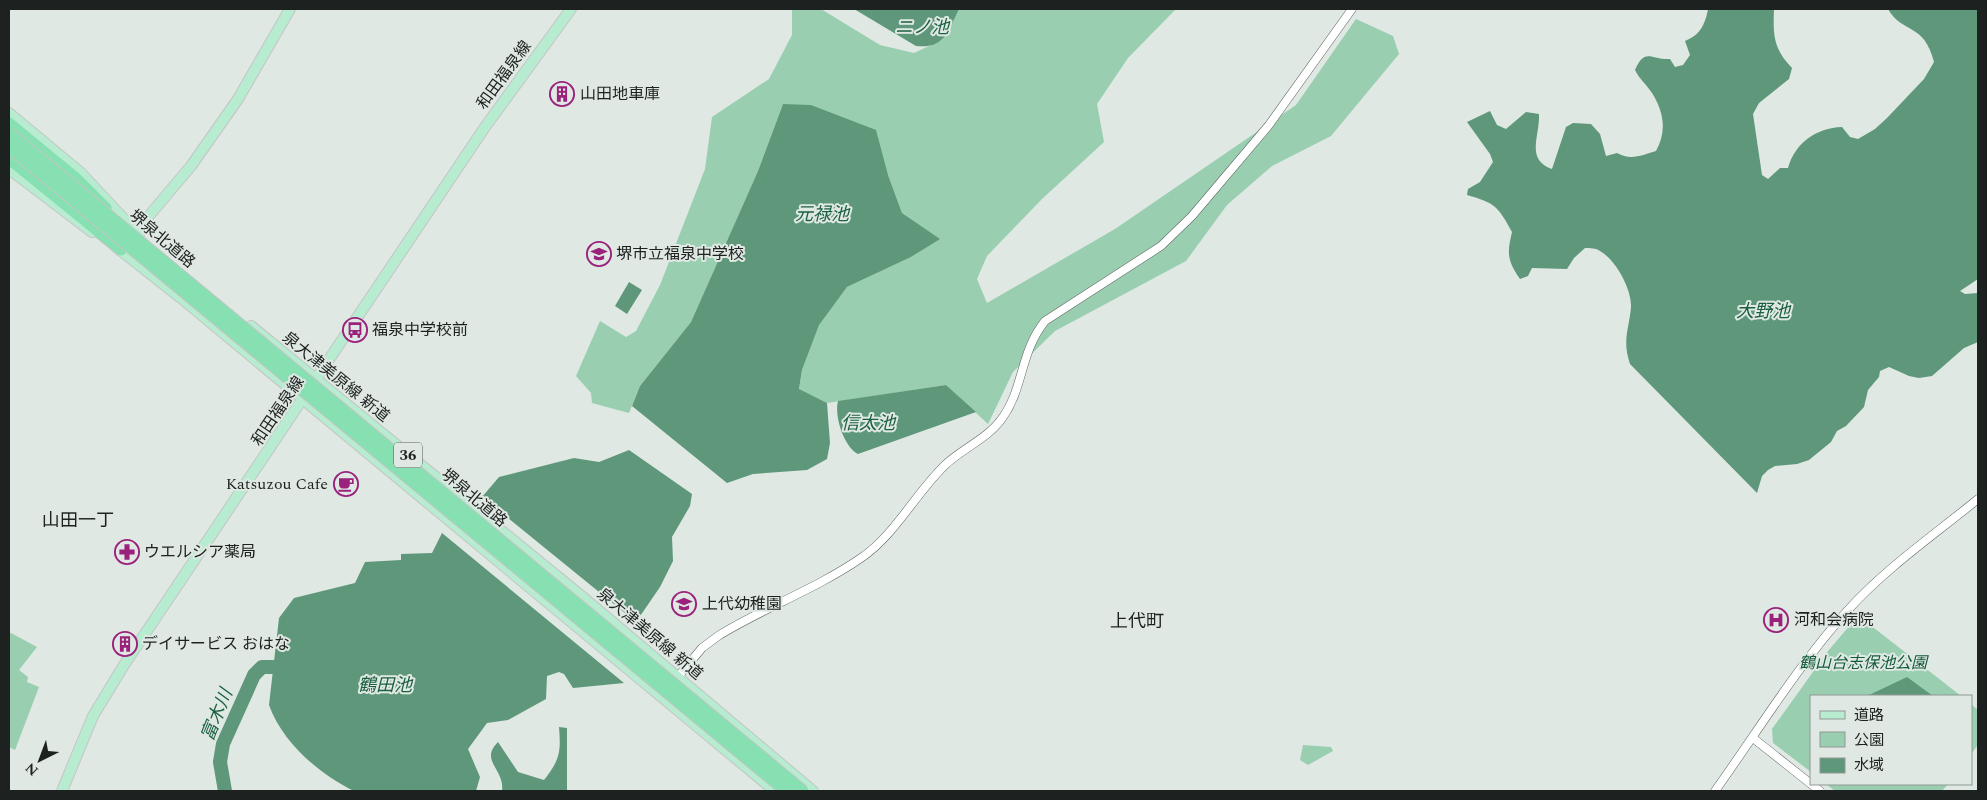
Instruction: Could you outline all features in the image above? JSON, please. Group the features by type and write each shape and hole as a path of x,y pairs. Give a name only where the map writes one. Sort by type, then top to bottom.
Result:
{"highway":[{"path":"9,123 76,178 109,211 134,231"},
{"name":"堺泉北道路","path":"9,133 803,791"},
{"name":"堺泉北道路","path":"9,147 786,791"},
{"path":"9,159 121,250"}],"main road":[{"path":"121,250 134,231 191,166 223,121 238,99 290,9"},
{"name":"和田福泉線","path":"62,791 83,736 115,680 486,126 571,9"},
{"name":"泉大津美原線 新道","path":"9,113 80,172 134,231 585,599 813,791"},
{"name":"36","path":"9,169 80,224 121,250 776,791"}],"street":[{"path":"663,697 677,677 702,648 718,636 861,558 879,543 945,465 991,431 1003,418 1014,396 1025,355 1035,334 1046,321 1161,246 1192,216 1269,125 1352,9"},
{"path":"1715,791 1827,634 1847,611 1885,574 1978,499"},
{"path":"1753,738 1810,783"}],"green space":[{"path":"792,9 821,9 880,45 914,53 942,40 959,9 1176,9 1128,58 1097,104 1104,142 1042,199 987,256 977,279 987,303 1115,229 1296,105 1356,19 1393,36 1399,54 1331,136 1272,166 1227,205 1186,261 1055,331 1013,372 988,424 946,385 827,403 799,390 802,370 819,324 847,287 911,257 939,239 902,213 888,175 783,104 758,171 691,322 640,386 629,413 592,403 591,393 576,376 600,321 626,337 636,331 660,285 705,169 712,117 769,79 792,35"},
{"name":"鶴山台志保池公園","path":"1857,617 1860,617 1960,695 1810,695 1810,771 1773,743 1772,729 1828,651"},
{"path":"11,633 37,647 19,670 28,677 27,682 39,687 15,750 9,747 9,634"},
{"path":"1972,705 1978,710 1978,745 1972,753"},
{"path":"1303,745 1331,747 1333,751 1308,765 1300,760"},
{"path":"1827,785 1947,785 1942,791 1835,791"}],"water":[{"name":"ニノ池","path":"854,9 959,9 944,37 933,45 916,46"},
{"name":"大野池","path":"1708,9 1774,9 1774,34 1778,48 1792,68 1789,79 1759,103 1753,114 1762,175 1768,179 1780,168 1788,168 1791,159 1801,144 1815,134 1824,130 1842,127 1850,137 1858,139 1875,129 1924,79 1934,62 1930,49 1919,34 1900,22 1888,9 1978,9 1978,279 1960,291 1965,294 1978,293 1978,342 1964,348 1932,376 1919,378 1909,376 1889,367 1880,371 1879,377 1868,390 1864,407 1846,426 1837,431 1831,442 1809,460 1797,464 1775,466 1768,470 1762,476 1757,493 1630,364 1626,341 1631,300 1626,283 1617,267 1606,255 1593,248 1585,248 1574,258 1567,269 1532,268 1528,276 1520,279 1510,261 1509,246 1512,232 1503,216 1490,203 1467,195 1468,189 1480,182 1493,162 1490,154 1467,122 1490,111 1497,125 1506,129 1526,112 1539,114 1536,153 1544,165 1552,169 1566,127 1573,123 1591,124 1600,134 1606,156 1617,153 1632,157 1656,151 1663,129 1661,114 1652,93 1635,70 1642,59 1649,56 1670,59 1675,67 1683,65 1690,55 1685,41 1701,29"},
{"name":"元禄池","path":"783,104 811,105 876,130 888,175 902,213 940,239 911,257 847,287 819,325 802,370 799,389 827,403 830,443 827,459 807,470 753,474 727,483 632,406 640,386 691,322 758,171"},
{"path":"629,282 642,290 627,314 615,306"},
{"name":"信太池","path":"946,385 976,412 858,454 848,445 844,438 837,415 838,401"},
{"path":"629,450 692,494 690,506 672,537 673,561 660,587 636,622 482,497 499,477 574,458 599,462"},
{"name":"鶴田池","path":"442,533 624,683 573,688 564,674 559,672 547,676 546,699 508,720 487,723 468,749 480,777 476,791 354,791 328,776 303,756 292,744 275,719 269,705 279,618 294,598 355,583 365,562 401,560 401,554 432,553"},
{"path":"1907,677 1932,695 1869,695"},
{"path":"559,727 567,728 567,791 502,791 502,783 491,755 498,742 518,772 544,780 553,767 558,755 560,743"}],"waterway":[{"name":"富木川","path":"225,791 220,762 223,744 254,675 262,667 273,667"}],"place":[{"name":"山田地車庫","path":"562,94"},
{"name":"堺市立福泉中学校","path":"599,254"},
{"name":"福泉中学校前","path":"355,330"},
{"name":"Katsuzou Cafe","path":"346,484"},
{"name":"ウエルシア薬局","path":"127,552"},
{"name":"上代幼稚園","path":"684,604"},
{"name":"河和会病院","path":"1776,620"},
{"name":"デイサービス おはな","path":"125,644"}],"district":[{"name":"山田一丁","path":"78,520"},
{"name":"上代町","path":"1137,621"}]}
